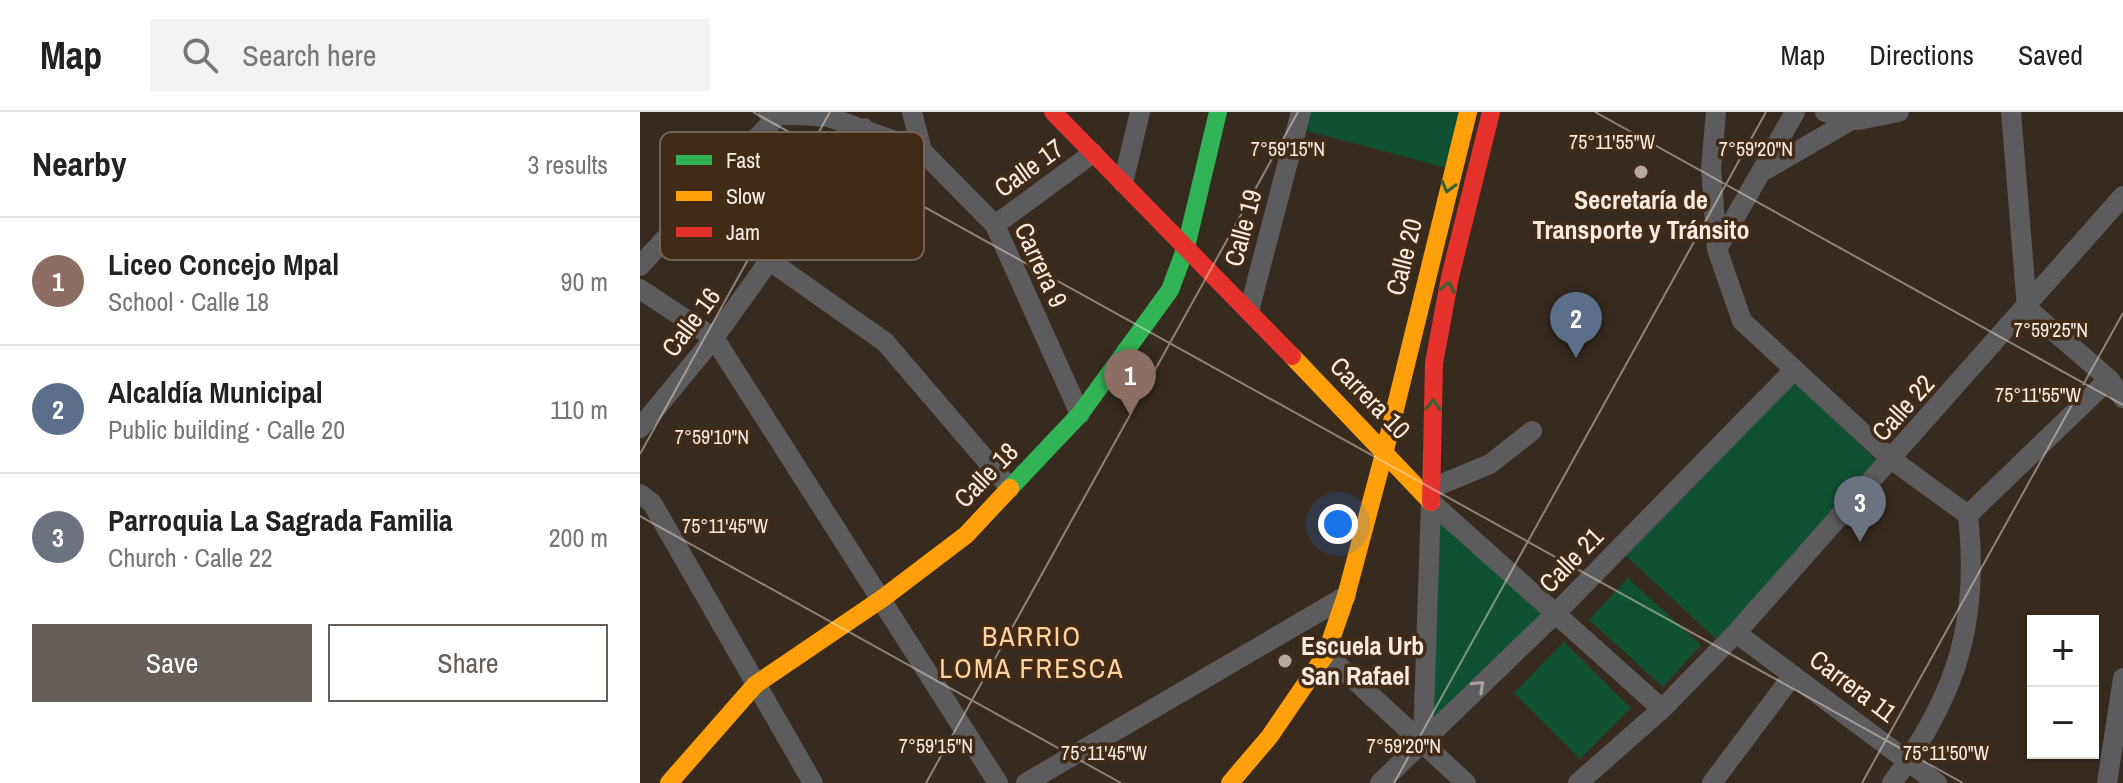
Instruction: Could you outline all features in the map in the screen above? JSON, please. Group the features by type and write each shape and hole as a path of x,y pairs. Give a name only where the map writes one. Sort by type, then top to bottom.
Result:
{"street":[{"path":"912,112 917,132"},
{"name":"Carrera 10","path":"1053,112 1385,450 1662,709"},
{"path":"1123,183 1140,112"},
{"name":"Calle 18","path":"669,783 755,685 883,598 966,535 1080,414 1170,290 1186,247 1218,112"},
{"name":"Calle 19","path":"1249,311 1301,112"},
{"name":"Calle 20","path":"1230,783 1270,736 1326,654 1346,596 1385,450 1468,112"},
{"name":"Calle 20","path":"1432,495 1434,363 1450,277 1491,112"},
{"path":"1716,112 1711,168 1717,249 1742,321 1891,459 1968,515 1973,563 1970,616 1953,681 1933,723 1892,783"},
{"path":"1717,249 1795,112"},
{"path":"1825,112 1857,117 1899,112"},
{"path":"2011,112 2027,308 2109,379 2123,398"},
{"path":"755,132 771,114 835,115 874,132"},
{"path":"1762,172 1857,117"},
{"name":"Calle 16","path":"861,132 864,128"},
{"name":"Carrera 9","path":"924,153 995,225 1080,414"},
{"name":"Calle 17","path":"995,225 1093,153"},
{"name":"Calle 22","path":"1578,783 1662,709 1736,633 2123,196"},
{"path":"640,266 660,243"},
{"path":"770,261 885,342 1010,488"},
{"name":"Calle 16","path":"640,428 714,338 770,261"},
{"path":"640,289 714,338 883,598 998,783"},
{"name":"Calle 21","path":"1380,783 1557,612 1794,370"},
{"path":"1968,515 2109,379"},
{"path":"1423,740 1432,495 1490,464 1532,431"},
{"path":"640,494 652,503 813,783"},
{"path":"1026,783 1346,596"},
{"name":"Carrera 11","path":"1736,633 1937,783"},
{"path":"1326,654 1423,740 1466,783"},
{"path":"1712,783 1793,675"},
{"path":"2107,783 2123,678"}],"green space":[{"path":"1309,112 1461,112 1447,168 1304,130"},
{"path":"1792,378 1881,465 1716,639 1623,553"},
{"path":"1435,513 1550,612 1429,728"},
{"path":"1628,578 1701,645 1663,687 1589,620"},
{"path":"1564,642 1631,708 1580,759 1514,693"}],"traffic: fast":[{"path":"1010,488 1080,414 1170,290 1186,247 1218,112"}],"traffic: slow":[{"path":"1230,783 1270,736 1326,654 1346,596 1385,450 1468,112"},
{"path":"1292,356 1431,502"},
{"path":"669,783 755,685 883,598 966,535 1010,488"}],"traffic: jam":[{"path":"1053,112 1292,356"},
{"path":"1431,502 1434,363 1450,277 1491,112"}],"place":[{"name":"Secretaría de Transporte y Tránsito","path":"1641,172"},
{"name":"Alcaldía Municipal","path":"1576,358"},
{"name":"Liceo Concejo Mpal","path":"1130,415"},
{"name":"Parroquia La Sagrada Familia","path":"1860,542"},
{"name":"Escuela Urb San Rafael","path":"1285,661"}],"district":[{"name":"BARRIO LOMA FRESCA","path":"1032,652"}]}
